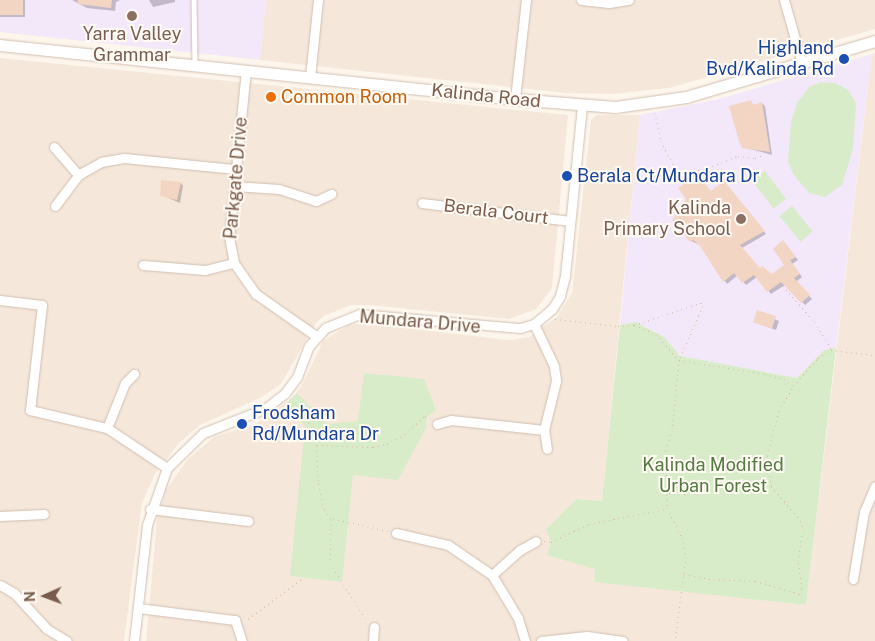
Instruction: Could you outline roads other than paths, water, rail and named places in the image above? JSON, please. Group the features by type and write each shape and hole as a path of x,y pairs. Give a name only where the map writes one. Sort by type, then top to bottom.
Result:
{"street":[{"path":"310,77 318,0"},
{"path":"515,99 526,0"},
{"path":"581,0 609,3 630,0"},
{"path":"784,0 802,63"},
{"name":"Kalinda Road","path":"0,45 582,106 615,107 686,98 875,42"},
{"name":"Parkgate Drive","path":"246,70 229,237 234,263 256,294 316,336"},
{"path":"546,449 544,430 556,381 554,366 534,324 560,296 582,106"},
{"path":"54,147 78,174"},
{"path":"56,206 78,174 101,162 124,158 235,169"},
{"path":"234,186 279,189 316,201 331,194"},
{"name":"Berala Court","path":"422,203 570,221"},
{"path":"143,265 205,270 234,263"},
{"path":"0,300 42,305 30,410 107,428 167,468"},
{"name":"Mundara Drive","path":"134,641 150,509 167,468 203,433 229,420 258,412 286,393 316,336 334,322 359,314 508,329 534,324"},
{"path":"107,428 125,383 134,374"},
{"path":"437,424 451,420 544,430"},
{"path":"853,579 864,512 875,486"},
{"path":"150,509 248,521"},
{"path":"0,516 44,514"},
{"path":"396,533 448,545 492,575 518,618 525,641"},
{"path":"492,575 520,550 536,541"},
{"path":"0,585 14,593 47,629 67,641"},
{"path":"138,608 236,620 242,641"},
{"path":"373,641 374,627"},
{"path":"541,641 587,636 623,641"}],"lane":[{"path":"194,0 195,64"}],"place":[{"name":"Yarra Valley Grammar","path":"132,16"},
{"name":"Highland Bvd/Kalinda Rd","path":"844,59"},
{"name":"Common Room","path":"271,97"},
{"name":"Berala Ct/Mundara Dr","path":"567,176"},
{"name":"Kalinda Primary School","path":"741,219"},
{"name":"Frodsham Rd/Mundara Dr","path":"242,424"}],"park label":[{"name":"Kalinda Modified Urban Forest","path":"713,476"}]}
